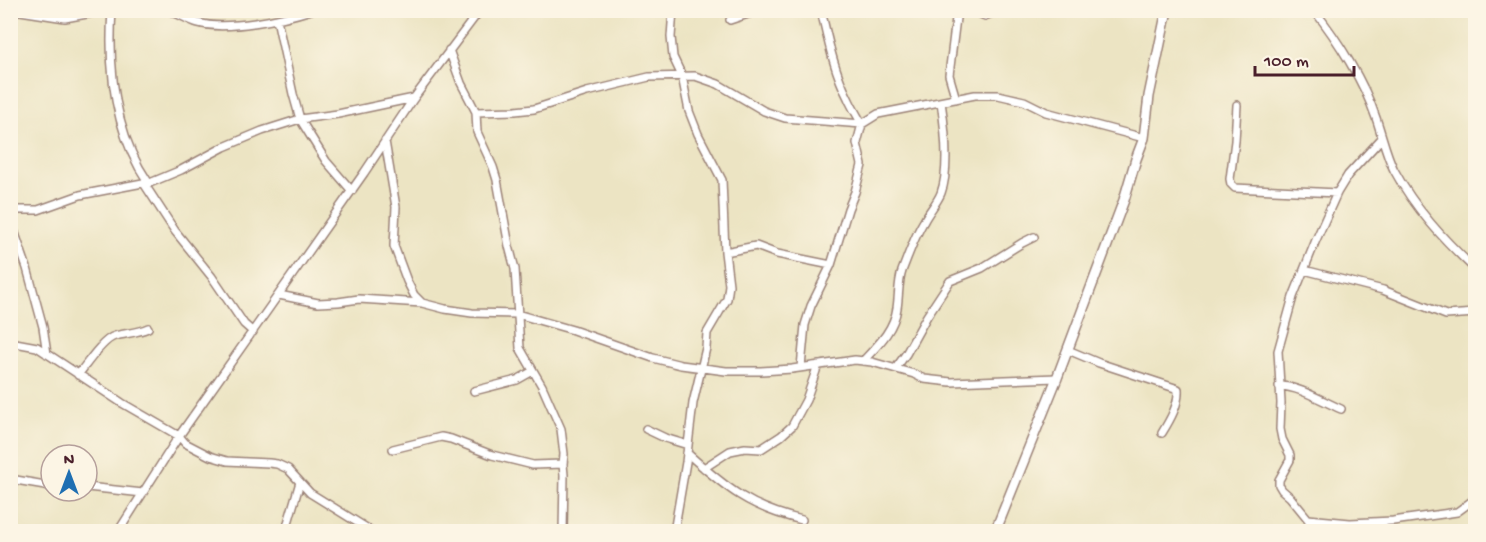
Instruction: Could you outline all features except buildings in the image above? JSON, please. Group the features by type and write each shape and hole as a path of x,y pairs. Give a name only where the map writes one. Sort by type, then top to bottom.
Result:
{"main road":[{"path":"995,531 1068,350 1124,201 1144,138 1149,96 1167,10"}],"street":[{"path":"14,10 65,18 110,10 111,74 117,108 124,132 146,183 175,231 212,277 244,324 253,332"},
{"path":"168,10 206,25 251,23 311,10"},
{"path":"278,10 291,85 300,119 326,161 352,190"},
{"path":"118,531 179,436 414,98 480,10"},
{"path":"673,10 672,47 682,76 689,111 698,134 722,180 729,285 727,299 707,333 693,403 674,531"},
{"path":"730,20 760,10"},
{"path":"801,367 805,326 811,306 831,265 862,165 857,143 862,124 839,77 821,10"},
{"path":"956,99 948,75 957,10"},
{"path":"971,10 985,16 999,10"},
{"path":"1314,10 1329,30 1369,100 1393,168 1410,196 1447,242 1476,270"},
{"path":"450,50 476,112 477,132 497,180 515,269 520,348 553,408 561,429 564,454 563,531"},
{"path":"476,112 534,109 587,92 649,77 695,76 718,84 764,111 785,118 862,124 878,114 975,95 998,95 1024,100 1046,112 1144,138"},
{"path":"10,210 38,210 80,195 146,183 181,170 224,147 262,131 300,119 338,114 414,98"},
{"path":"863,361 881,342 894,322 901,274 923,222 940,194 944,181 946,154 941,102"},
{"path":"1236,105 1230,179 1235,188 1337,193"},
{"path":"1314,531 1308,519 1279,485 1290,455 1280,429 1278,351 1293,297 1337,193 1348,175 1382,138"},
{"path":"385,141 396,207 394,246 407,281 414,295 422,303"},
{"path":"10,219 27,268 43,327 47,354"},
{"path":"896,368 950,281 982,268 1034,237"},
{"path":"725,252 756,246 777,254 831,265"},
{"path":"1304,270 1383,290 1446,315 1476,313"},
{"path":"279,295 318,303 359,299 422,303 472,313 518,314 573,330 653,358 726,371 761,371 855,360 896,368 924,379 951,382 1057,378"},
{"path":"78,375 112,336 148,328"},
{"path":"10,342 36,347 122,403 179,436 185,443 210,456 227,461 277,464 288,469 310,493 373,531"},
{"path":"1068,350 1099,363 1178,389 1178,397 1162,433"},
{"path":"704,468 730,451 745,448 761,449 782,436 792,426 806,399 818,365"},
{"path":"474,391 517,380 533,371"},
{"path":"1279,386 1297,389 1341,409"},
{"path":"646,429 688,445"},
{"path":"393,449 441,437 492,455 533,465 563,464"},
{"path":"687,453 732,491 753,504 802,520"},
{"path":"10,479 39,484"},
{"path":"288,531 288,523 300,482"},
{"path":"99,488 143,493"},
{"path":"1308,519 1350,523 1393,521 1457,512 1476,497"}]}
